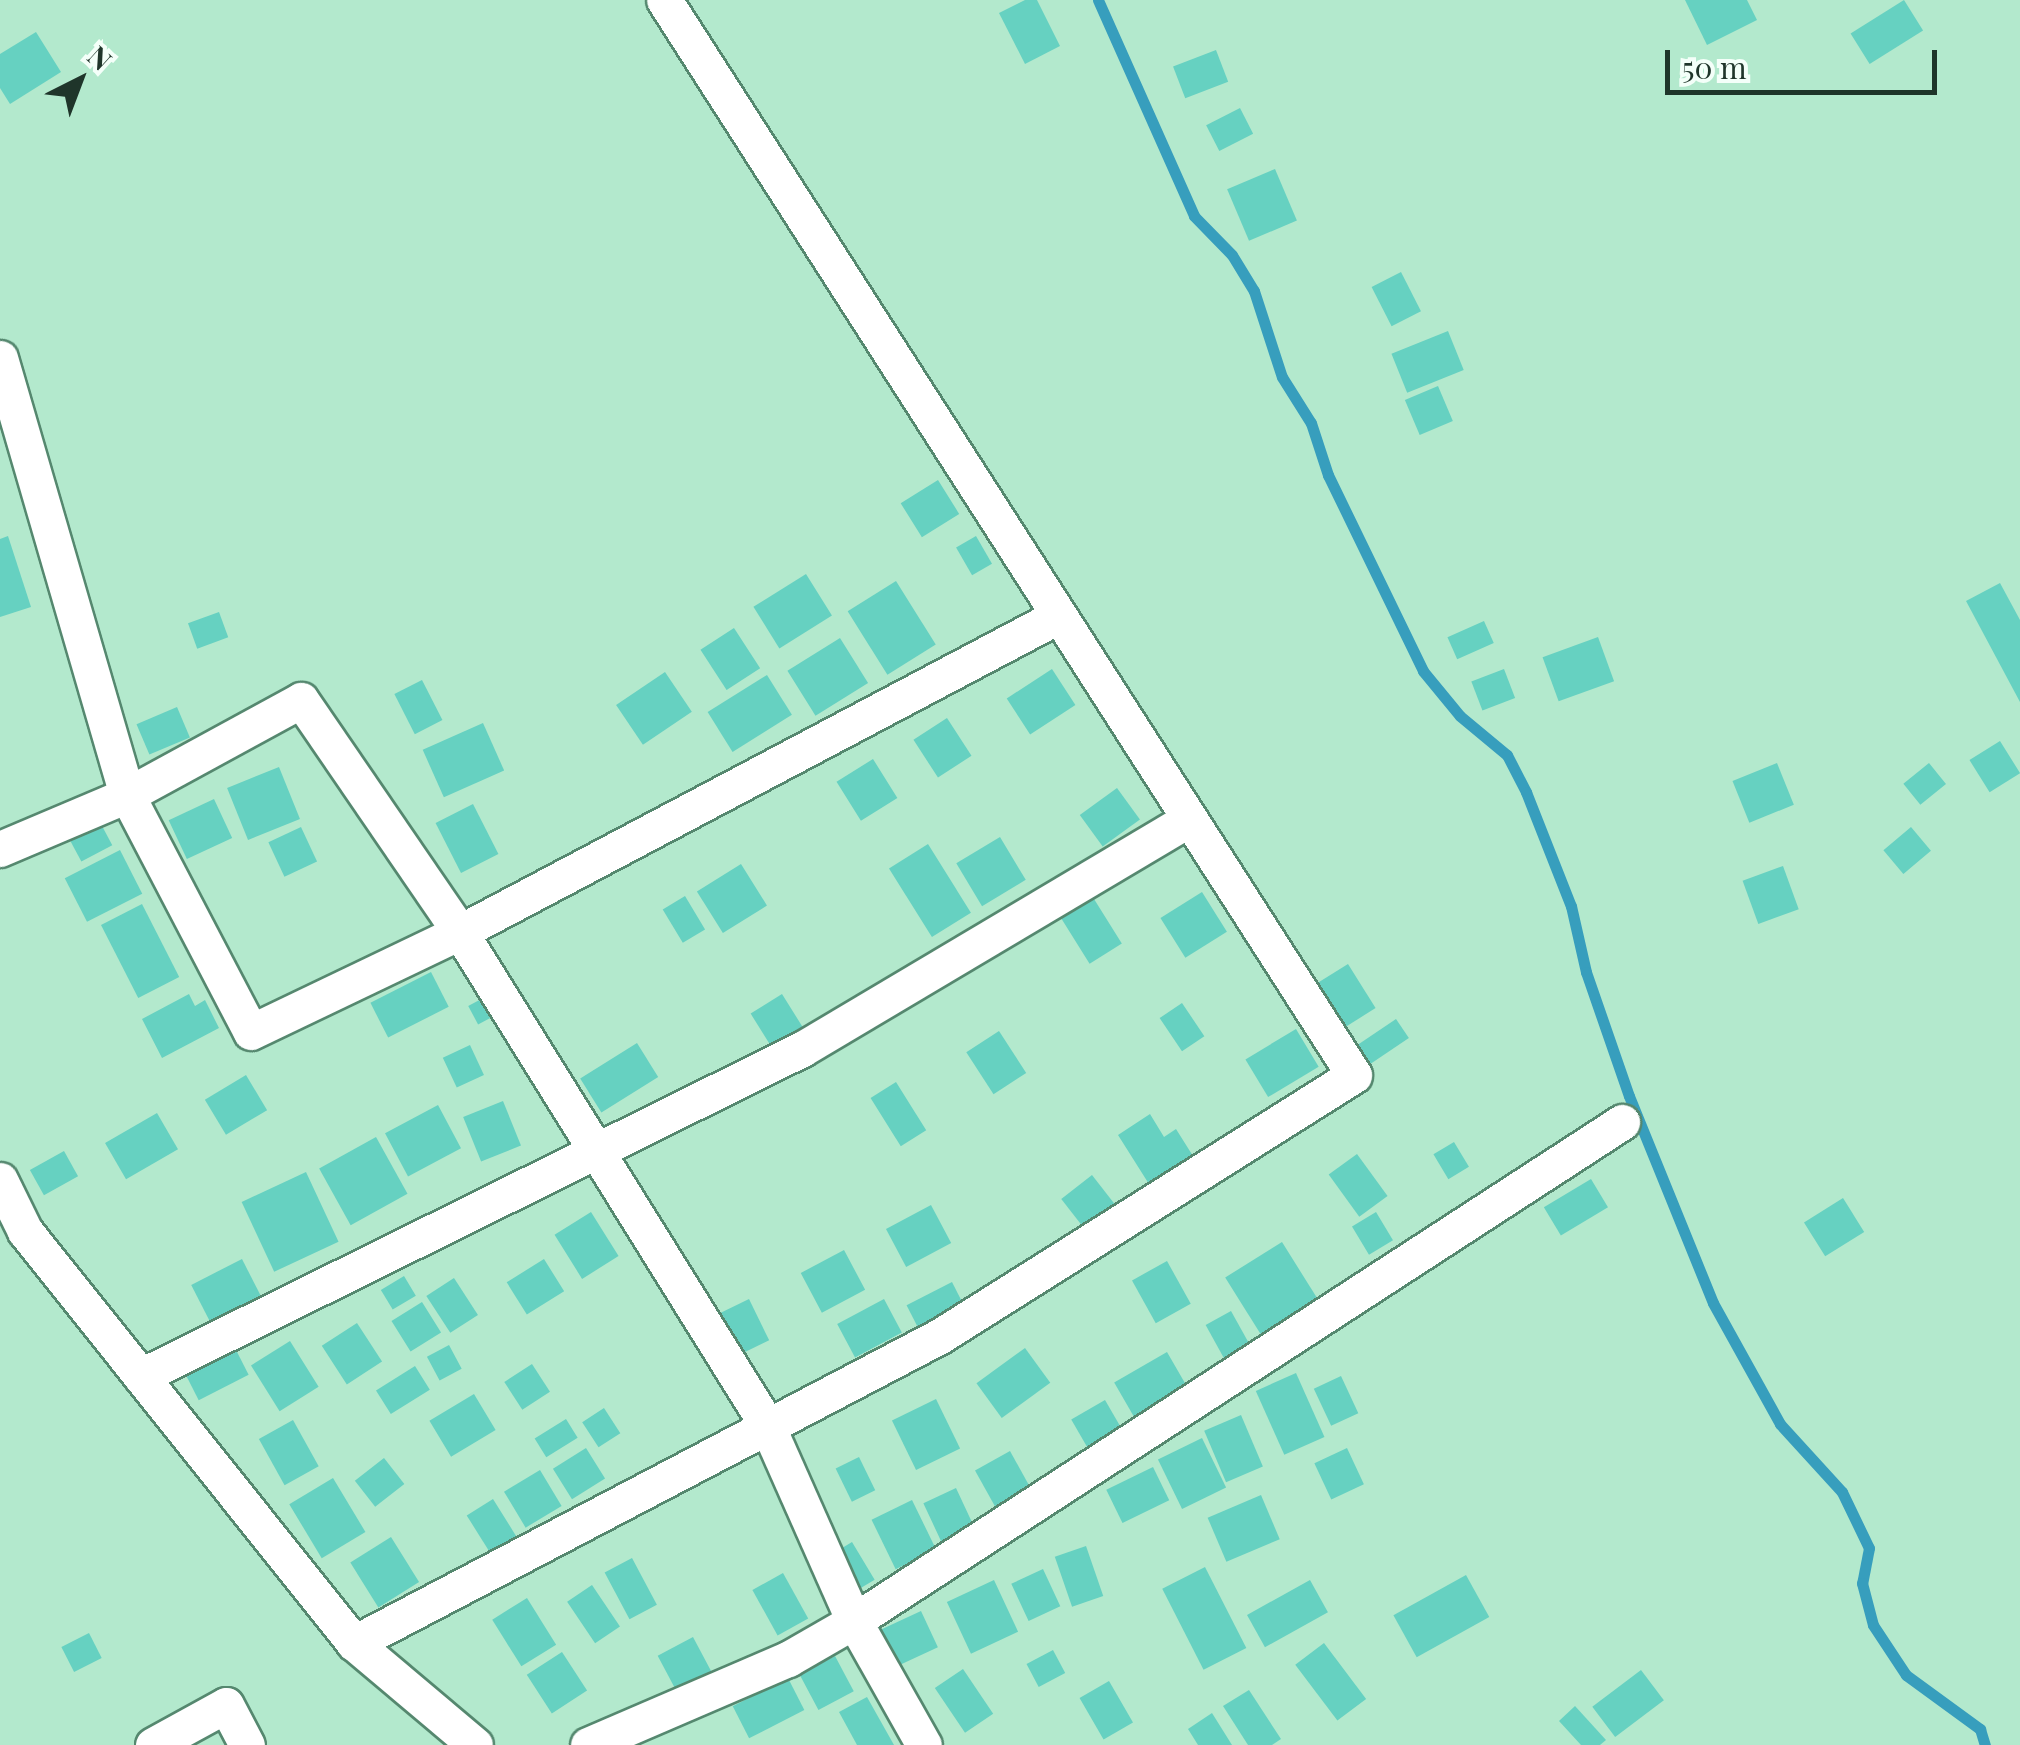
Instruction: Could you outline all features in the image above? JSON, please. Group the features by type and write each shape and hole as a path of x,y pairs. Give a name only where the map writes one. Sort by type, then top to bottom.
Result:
{"street":[{"path":"354,1643 940,1336 1354,1075 664,0"},
{"path":"0,358 127,795 251,1032 460,932 1058,616"},
{"path":"0,849 127,795 301,700 460,932 767,1425 854,1621 924,1745"},
{"path":"141,1376 595,1148 802,1049 1189,819"},
{"path":"588,1745 788,1659 854,1621 1622,1122"},
{"path":"0,1180 26,1230 354,1643 474,1745"},
{"path":"154,1745 226,1705 247,1745"}],"building":[{"path":"1025,0 1037,0 1060,46 1025,64 999,13"},
{"path":"1685,0 1747,0 1757,20 1707,45"},
{"path":"1904,0 1923,31 1870,64 1851,33"},
{"path":"36,32 61,72 10,104 0,88 0,54"},
{"path":"1216,50 1228,82 1185,98 1173,66"},
{"path":"1240,108 1253,134 1219,151 1206,125"},
{"path":"1275,169 1297,221 1249,241 1227,189"},
{"path":"1401,272 1421,311 1392,326 1372,287"},
{"path":"1448,331 1464,370 1407,393 1391,354"},
{"path":"1438,386 1453,421 1420,435 1405,400"},
{"path":"938,480 959,514 922,537 901,503"},
{"path":"8,536 31,607 0,617 0,539"},
{"path":"976,536 992,564 972,575 956,548"},
{"path":"806,574 832,616 779,648 753,607"},
{"path":"896,581 936,645 887,675 848,611"},
{"path":"2000,583 2020,620 2020,702 1966,601"},
{"path":"219,612 228,637 197,649 188,623"},
{"path":"1484,621 1494,643 1457,659 1447,637"},
{"path":"734,628 760,668 727,690 700,650"},
{"path":"1598,637 1614,681 1559,701 1543,657"},
{"path":"840,638 868,683 816,716 787,671"},
{"path":"1052,669 1075,705 1030,734 1007,698"},
{"path":"1504,669 1515,698 1482,710 1471,682"},
{"path":"665,672 692,712 643,745 616,705"},
{"path":"767,675 792,715 733,752 708,712"},
{"path":"422,680 442,720 415,734 394,694"},
{"path":"177,707 190,737 149,755 136,724"},
{"path":"947,718 972,756 938,778 913,740"},
{"path":"483,723 504,771 444,797 423,750"},
{"path":"2000,741 2020,773 1990,792 1969,760"},
{"path":"873,759 897,798 861,821 837,782"},
{"path":"1777,763 1794,805 1749,823 1732,781"},
{"path":"1929,763 1946,784 1920,805 1903,784"},
{"path":"279,767 300,819 248,840 227,788"},
{"path":"1117,788 1140,820 1103,847 1080,815"},
{"path":"214,799 232,838 187,859 169,820"},
{"path":"473,804 498,854 461,873 436,823"},
{"path":"101,824 112,845 81,862 70,840"},
{"path":"301,827 317,861 284,877 268,842"},
{"path":"1911,827 1931,851 1903,874 1883,850"},
{"path":"1000,837 1026,880 982,906 956,863"},
{"path":"928,844 971,913 932,937 889,868"},
{"path":"120,850 142,894 87,922 65,878"},
{"path":"741,864 767,906 723,933 697,892"},
{"path":"1783,866 1799,909 1758,924 1743,881"},
{"path":"1089,891 1122,944 1090,964 1057,911"},
{"path":"1202,892 1227,932 1185,958 1160,918"},
{"path":"685,896 705,929 683,943 663,909"},
{"path":"142,904 179,977 138,998 101,925"},
{"path":"1348,964 1376,1008 1345,1027 1317,983"},
{"path":"431,972 449,1007 388,1038 370,1003"},
{"path":"189,994 195,1006 205,1000 219,1028 162,1058 142,1019"},
{"path":"782,994 807,1034 776,1053 751,1014"},
{"path":"485,997 495,1016 478,1024 468,1006"},
{"path":"1182,1003 1204,1036 1182,1051 1160,1018"},
{"path":"1396,1019 1409,1038 1367,1067 1354,1048"},
{"path":"1296,1029 1319,1067 1268,1097 1245,1059"},
{"path":"999,1031 1026,1073 994,1094 966,1052"},
{"path":"637,1043 658,1077 601,1112 580,1079"},
{"path":"470,1045 484,1075 457,1088 443,1058"},
{"path":"246,1075 267,1110 226,1135 205,1100"},
{"path":"896,1082 926,1130 901,1146 871,1098"},
{"path":"503,1101 521,1146 481,1162 463,1117"},
{"path":"438,1105 461,1148 408,1176 385,1133"},
{"path":"157,1113 178,1149 126,1179 105,1143"},
{"path":"1150,1114 1164,1137 1176,1129 1198,1164 1154,1192 1118,1135"},
{"path":"376,1137 408,1194 351,1225 319,1169"},
{"path":"1454,1142 1469,1167 1448,1179 1433,1154"},
{"path":"64,1151 78,1176 44,1195 30,1170"},
{"path":"1357,1154 1388,1196 1359,1217 1329,1175"},
{"path":"306,1172 339,1242 274,1272 242,1202"},
{"path":"1092,1175 1119,1210 1088,1234 1061,1199"},
{"path":"1591,1179 1608,1207 1561,1236 1544,1207"},
{"path":"1843,1198 1864,1232 1825,1256 1804,1222"},
{"path":"931,1205 951,1243 906,1267 886,1229"},
{"path":"591,1212 619,1256 582,1279 555,1235"},
{"path":"1376,1212 1393,1240 1369,1255 1352,1226"},
{"path":"1282,1242 1319,1301 1262,1337 1225,1278"},
{"path":"844,1250 865,1290 822,1313 801,1273"},
{"path":"242,1259 262,1298 211,1324 191,1285"},
{"path":"544,1259 564,1291 527,1315 507,1282"},
{"path":"1167,1261 1191,1304 1156,1323 1132,1280"},
{"path":"404,1276 416,1296 393,1310 381,1290"},
{"path":"454,1278 478,1315 450,1333 426,1296"},
{"path":"952,1282 967,1311 922,1335 907,1305"},
{"path":"749,1299 769,1340 740,1354 720,1313"},
{"path":"884,1299 902,1333 855,1357 837,1324"},
{"path":"422,1302 441,1333 411,1352 391,1321"},
{"path":"1231,1311 1250,1345 1225,1359 1206,1325"},
{"path":"357,1323 382,1362 347,1384 322,1346"},
{"path":"290,1341 319,1387 280,1411 251,1365"},
{"path":"449,1345 462,1369 440,1381 427,1357"},
{"path":"235,1348 249,1375 199,1400 185,1373"},
{"path":"1025,1348 1050,1383 1002,1418 976,1383"},
{"path":"1167,1352 1195,1400 1142,1431 1114,1382"},
{"path":"532,1364 550,1392 522,1410 504,1382"},
{"path":"415,1366 430,1390 391,1414 376,1390"},
{"path":"1296,1373 1324,1437 1284,1455 1256,1391"},
{"path":"1341,1376 1358,1413 1331,1426 1314,1389"},
{"path":"474,1394 496,1430 451,1457 429,1421"},
{"path":"936,1399 960,1448 916,1470 892,1420"},
{"path":"1105,1400 1127,1438 1093,1458 1071,1420"},
{"path":"604,1408 620,1433 599,1447 582,1422"},
{"path":"1241,1415 1263,1467 1226,1482 1204,1431"},
{"path":"566,1419 578,1438 546,1457 535,1439"},
{"path":"293,1420 319,1466 285,1485 259,1439"},
{"path":"1202,1438 1226,1487 1182,1509 1158,1459"},
{"path":"586,1448 605,1479 572,1499 553,1469"},
{"path":"1347,1448 1364,1484 1331,1499 1314,1463"},
{"path":"1010,1451 1033,1493 998,1512 975,1470"},
{"path":"859,1457 875,1490 852,1502 836,1468"},
{"path":"384,1458 404,1484 375,1507 355,1481"},
{"path":"1153,1467 1169,1500 1122,1523 1106,1490"},
{"path":"540,1470 562,1506 526,1528 504,1492"},
{"path":"333,1478 365,1532 322,1558 289,1504"},
{"path":"956,1488 974,1526 941,1541 923,1503"},
{"path":"1261,1495 1280,1539 1226,1562 1208,1518"},
{"path":"493,1499 517,1537 491,1554 467,1515"},
{"path":"912,1500 936,1549 896,1569 872,1520"},
{"path":"391,1537 419,1582 378,1607 350,1562"},
{"path":"852,1542 875,1580 852,1593 830,1555"},
{"path":"1086,1546 1103,1596 1072,1607 1055,1557"},
{"path":"632,1558 657,1605 630,1619 605,1573"},
{"path":"1205,1567 1246,1648 1204,1670 1162,1589"},
{"path":"1043,1569 1060,1606 1029,1621 1011,1584"},
{"path":"783,1573 808,1618 778,1635 752,1590"},
{"path":"1466,1575 1489,1617 1417,1657 1393,1615"},
{"path":"994,1580 1018,1632 971,1654 947,1602"},
{"path":"1310,1580 1328,1612 1265,1647 1247,1615"},
{"path":"592,1585 620,1626 595,1643 567,1602"},
{"path":"527,1598 556,1645 521,1666 492,1620"},
{"path":"921,1611 938,1647 895,1667 878,1631"},
{"path":"89,1633 102,1658 74,1672 61,1647"},
{"path":"693,1637 712,1673 677,1692 658,1656"},
{"path":"1324,1643 1366,1699 1337,1721 1295,1665"},
{"path":"1053,1650 1065,1673 1039,1687 1027,1664"},
{"path":"562,1652 587,1691 552,1713 527,1675"},
{"path":"835,1656 854,1691 818,1710 800,1675"},
{"path":"963,1669 993,1714 965,1733 935,1688"},
{"path":"1641,1670 1664,1700 1615,1737 1592,1707"},
{"path":"788,1678 804,1710 749,1738 733,1706"},
{"path":"1109,1681 1133,1723 1104,1740 1080,1698"},
{"path":"1249,1690 1281,1739 1272,1745 1248,1745 1223,1706"},
{"path":"867,1697 894,1745 857,1745 839,1712"},
{"path":"1575,1706 1606,1740 1600,1745 1581,1745 1559,1721"},
{"path":"1212,1713 1232,1745 1198,1745 1188,1729"}],"waterway":[{"path":"1098,0 1194,216 1232,255 1254,291 1282,377 1311,423 1328,475 1423,671 1460,716 1507,755 1526,792 1571,906 1586,972 1629,1096 1713,1303 1780,1424 1842,1492 1869,1548 1862,1583 1873,1625 1906,1675 1980,1729 1985,1745"}]}
